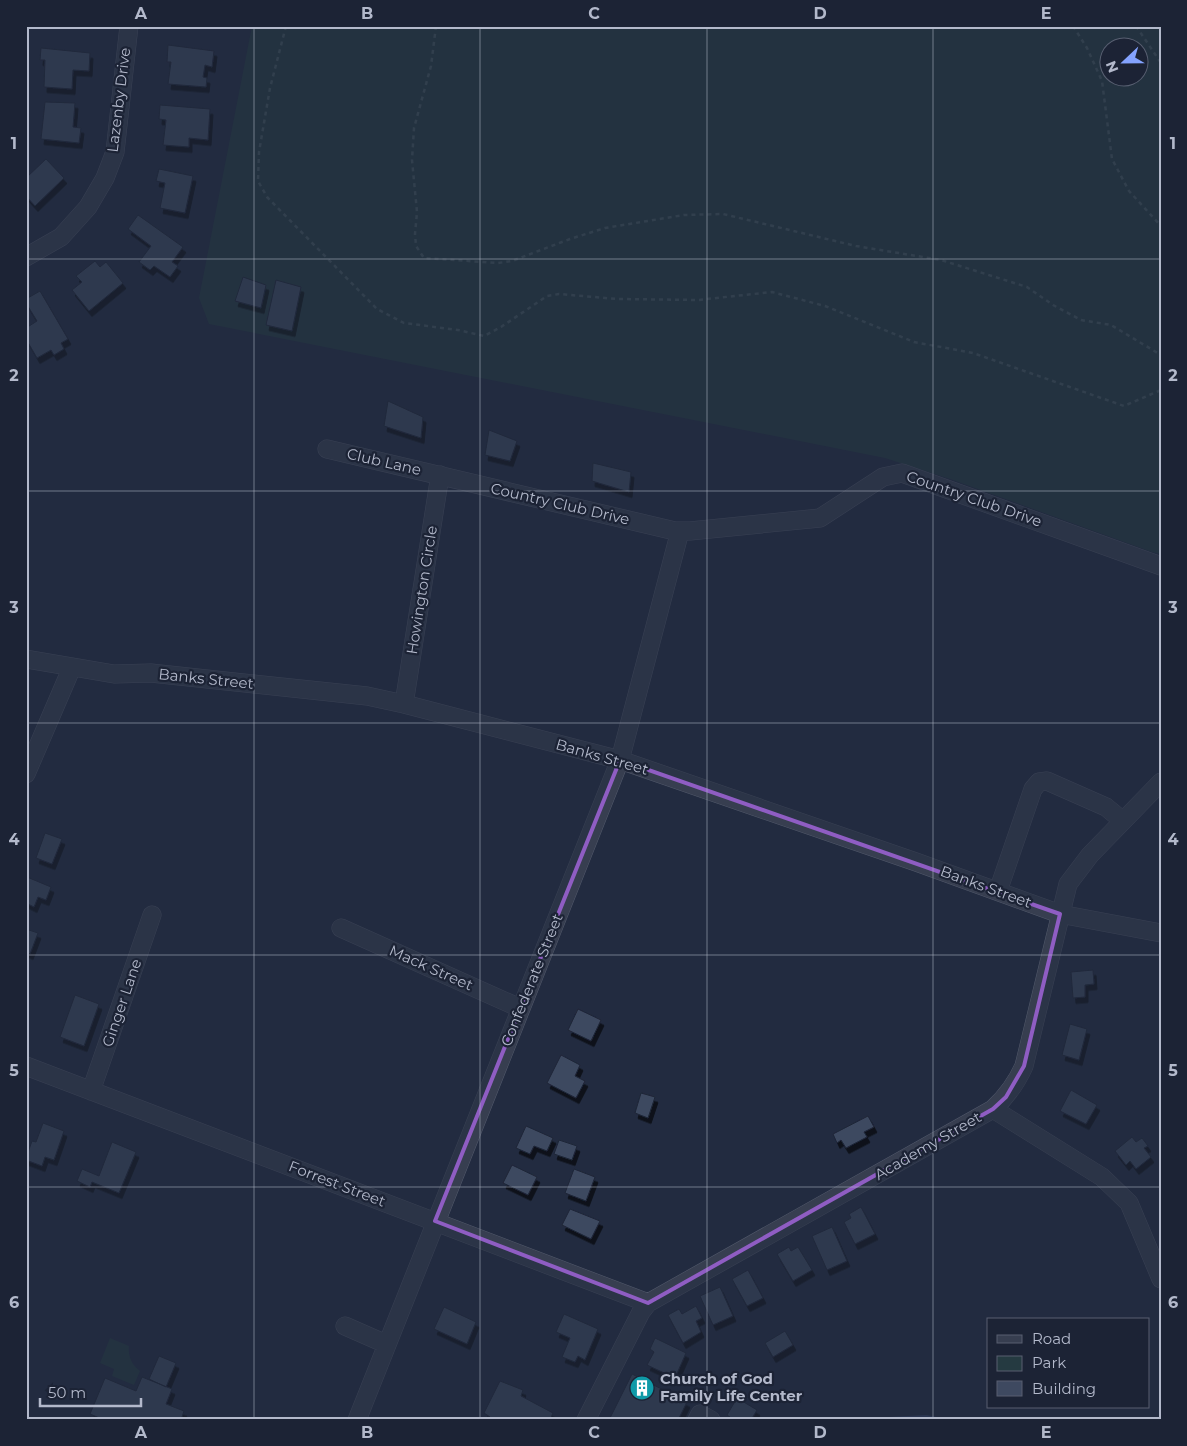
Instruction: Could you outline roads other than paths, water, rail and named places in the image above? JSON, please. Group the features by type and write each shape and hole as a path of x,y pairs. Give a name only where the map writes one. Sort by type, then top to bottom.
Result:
{"street":[{"name":"Lazenby Drive","path":"26,257 61,236 88,207 105,178 114,152 129,26"},
{"name":"Club Lane","path":"327,448 440,475"},
{"name":"Country Club Drive","path":"440,475 680,531 820,518 883,476 902,473 1161,566"},
{"name":"Howington Circle","path":"404,704 440,475"},
{"name":"Confederate Street","path":"356,1420 620,760 680,531"},
{"name":"Banks Street","path":"26,659 114,674 151,673 367,696 404,704 620,760 1060,914 1161,933"},
{"path":"26,774 72,667"},
{"path":"998,892 1032,789 1039,782 1047,781 1106,807 1123,821"},
{"name":"Academy Street","path":"586,1420 641,1312 648,1303 993,1109 1014,1087 1024,1066 1068,884 1090,855 1161,782"},
{"name":"Ginger Lane","path":"91,1091 152,915"},
{"name":"Mack Street","path":"341,928 520,1008"},
{"name":"Forrest Street","path":"26,1066 648,1303"},
{"path":"993,1109 1102,1177 1129,1203 1161,1279"},
{"path":"345,1326 386,1344"}],"waterway":[{"path":"870,1420 926,1417 942,1420"}],"place":[{"name":"Church of God Family Life Center","path":"642,1388"}]}
